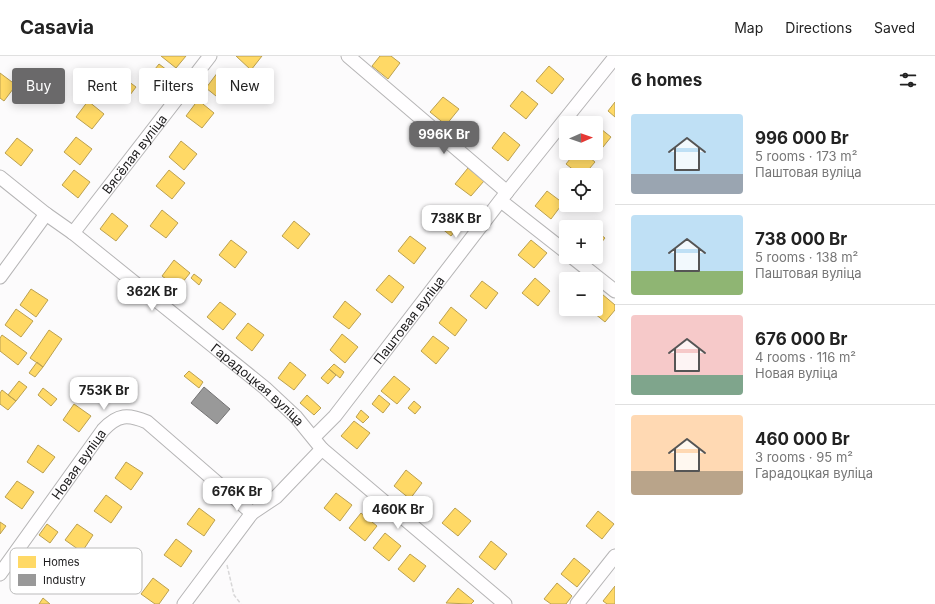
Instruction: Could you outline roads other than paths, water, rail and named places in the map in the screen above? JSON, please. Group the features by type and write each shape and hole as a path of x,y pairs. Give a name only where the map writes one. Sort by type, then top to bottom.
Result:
{"street":[{"name":"Вясёлая вуліца","path":"73,233 210,56"},
{"path":"348,56 398,99 559,246"},
{"name":"Паштовая вуліца","path":"314,437 335,416 504,197 615,57"},
{"name":"Гарадоцкая вуліца","path":"0,177 46,214 73,233 265,388 296,417 314,437 322,449 505,604"},
{"path":"0,277 46,214"},
{"path":"581,264 615,291"},
{"name":"Новая вуліца","path":"19,548 111,421 128,416 147,422 252,513"},
{"path":"184,604 252,513 276,497 322,449"},
{"path":"577,604 615,556"},
{"name":"Новая вуліца","path":"0,574 10,560"}]}
